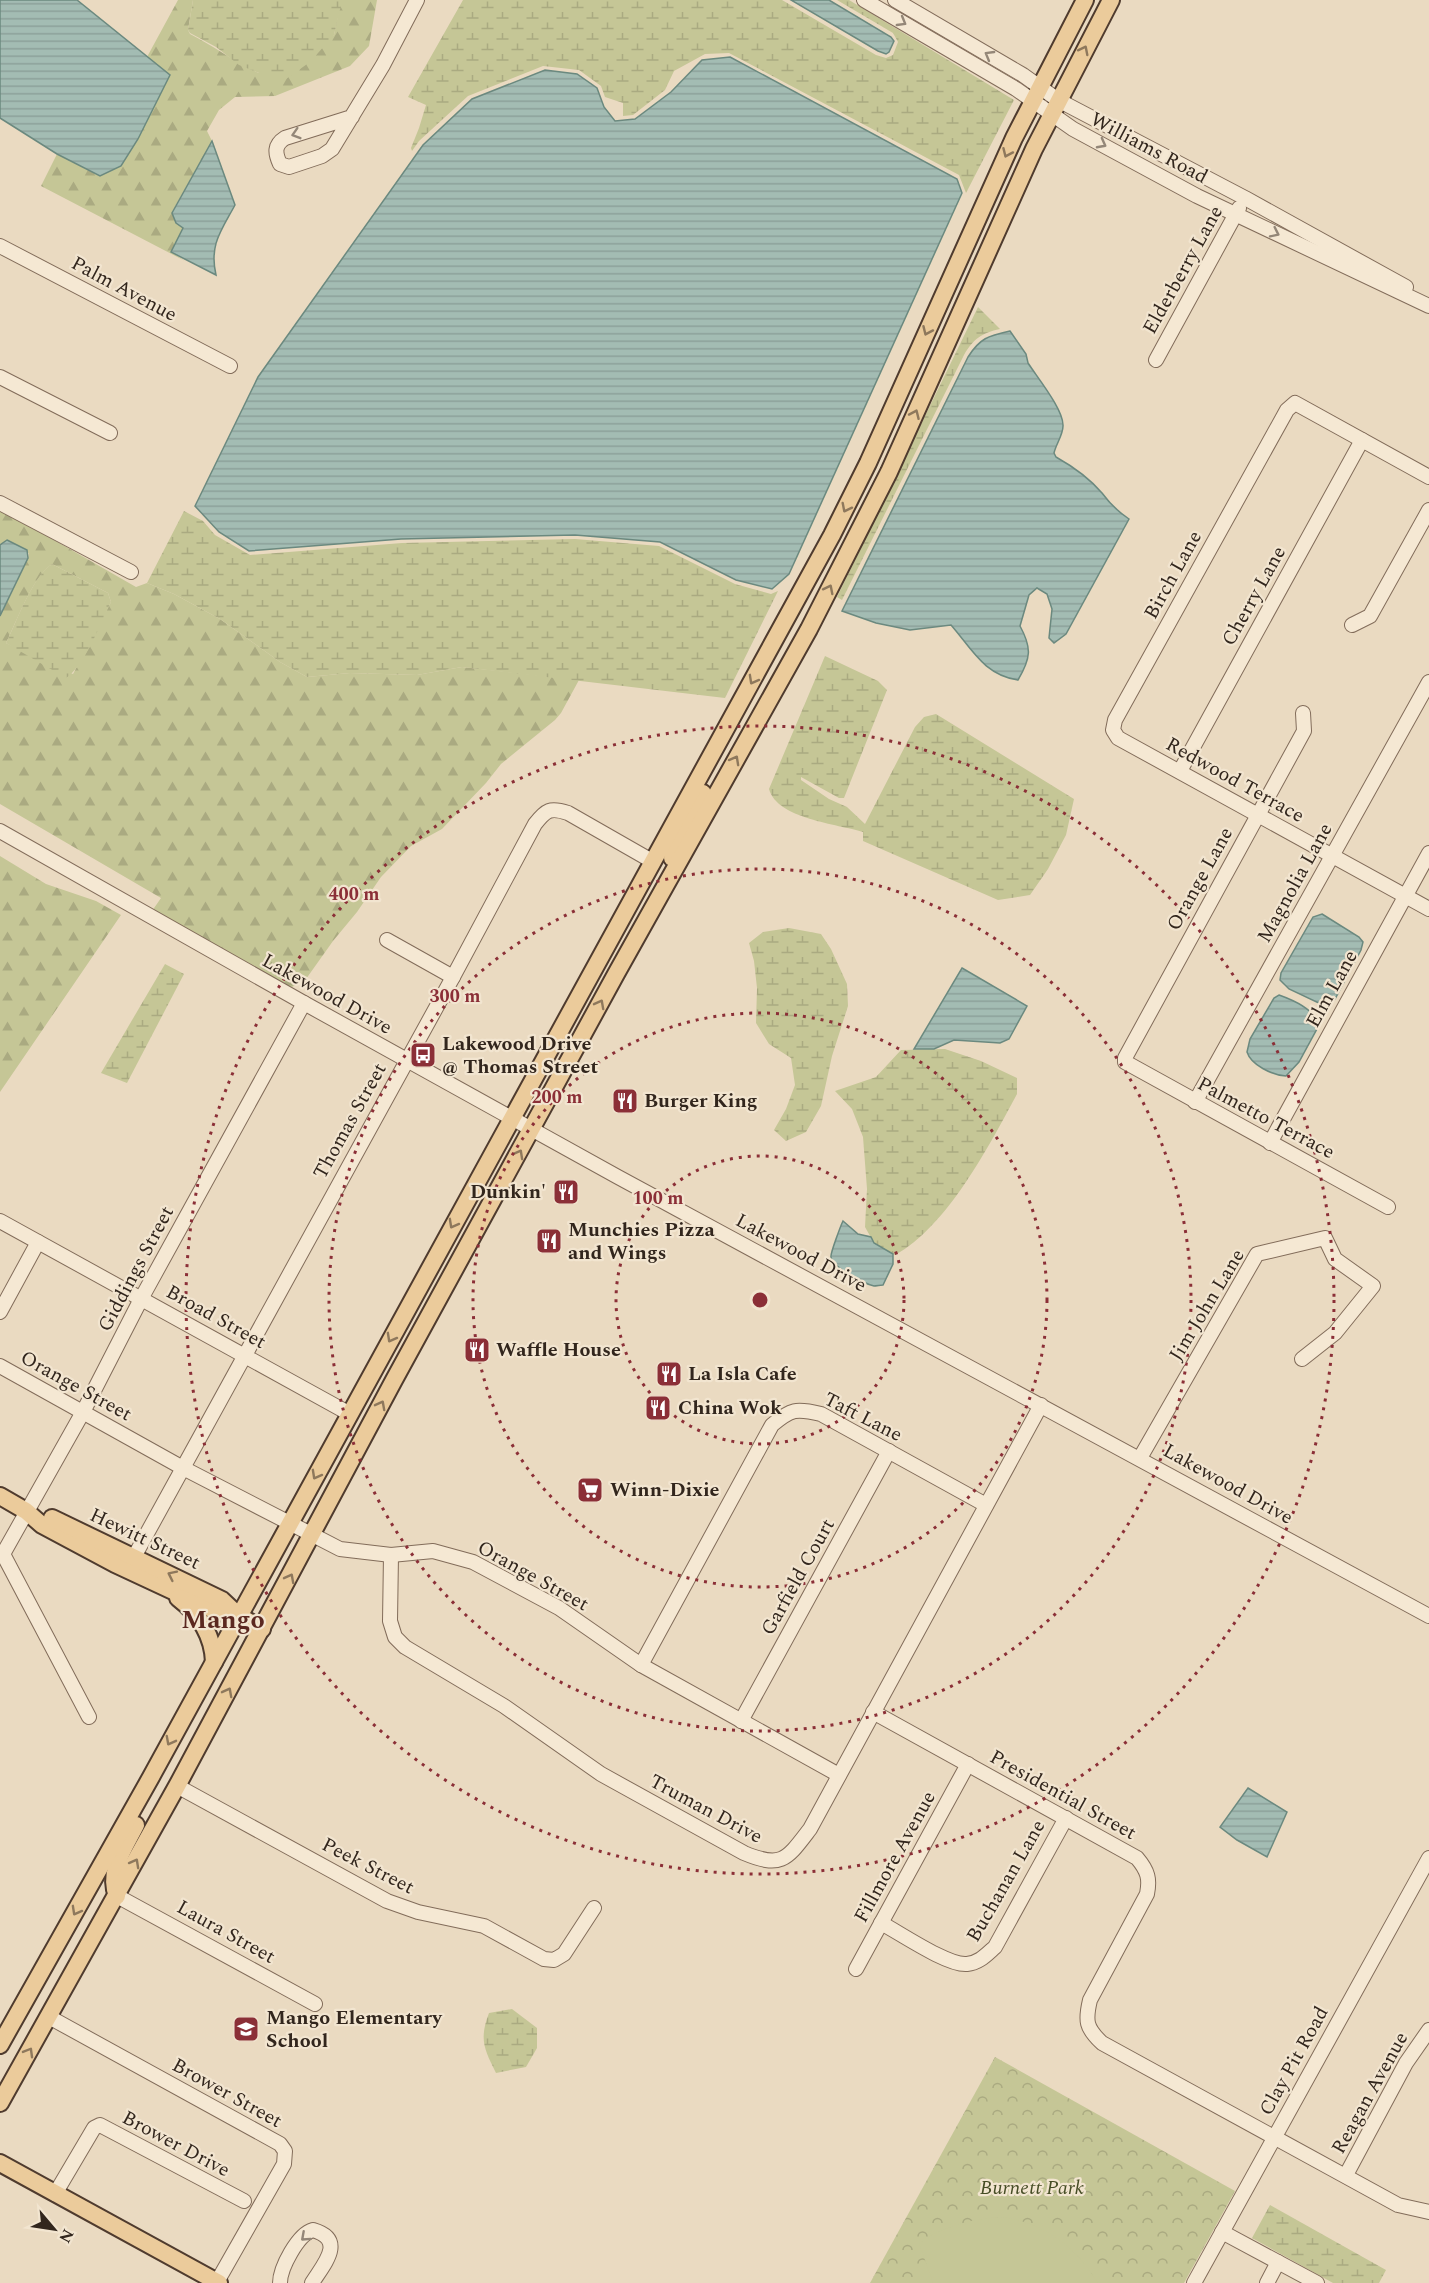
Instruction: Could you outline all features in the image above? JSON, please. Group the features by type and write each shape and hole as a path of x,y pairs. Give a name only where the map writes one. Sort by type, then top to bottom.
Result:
{"main road":[{"path":"0,2045 151,1777 511,1117 799,597 868,463 1036,93 1085,0"},
{"path":"0,2103 117,1896 394,1380 808,629 889,472 1055,107 1111,0"},
{"path":"676,866 672,858 674,849 737,729 737,707"},
{"path":"616,974 625,938 654,884 656,873 652,861"},
{"name":"Hewitt Street","path":"0,1496 26,1511 42,1525 116,1564 218,1611 239,1616"},
{"name":"Hewitt Street","path":"26,1511 44,1514 222,1600 239,1616 262,1629"},
{"path":"164,1587 194,1610 206,1629 213,1650 214,1662"},
{"path":"117,1896 112,1884 117,1863 150,1799 151,1777"},
{"path":"0,2163 218,2282"}],"street":[{"path":"352,117 279,141 276,153 280,164 289,167 327,153 352,117 417,0"},
{"name":"Williams Road","path":"864,0 1036,93"},
{"name":"Williams Road","path":"895,0 1055,107 1197,196 1429,306"},
{"name":"Williams Road","path":"1055,107 1245,198 1429,301"},
{"name":"Elderberry Lane","path":"1156,360 1245,198"},
{"name":"Palm Avenue","path":"0,246 230,366"},
{"path":"0,376 110,433"},
{"name":"Birch Lane","path":"1149,754 1118,738 1113,730 1115,720 1287,410 1295,403 1362,440"},
{"path":"1362,440 1429,477"},
{"name":"Cherry Lane","path":"1180,771 1362,440"},
{"path":"0,503 131,572"},
{"path":"1352,625 1370,616 1429,510"},
{"name":"Magnolia Lane","path":"1195,1102 1429,682"},
{"name":"Orange Lane","path":"1125,1062 1125,1058 1304,731 1303,713"},
{"name":"Redwood Terrace","path":"1149,754 1429,909"},
{"name":"Thomas Street","path":"134,1557 535,824 549,810 557,809 652,861"},
{"name":"Lakewood Drive","path":"0,831 406,1060 1429,1616"},
{"name":"Elm Lane","path":"1270,1143 1429,854"},
{"path":"387,940 453,977"},
{"name":"Giddings Street","path":"89,1717 3,1554 83,1412 141,1299 304,1003"},
{"name":"Palmetto Terrace","path":"1125,1062 1388,1207"},
{"name":"Broad Street","path":"0,1221 350,1414"},
{"name":"Jim John Lane","path":"1140,1458 1257,1254 1325,1238 1335,1259 1373,1286 1335,1333 1302,1359"},
{"path":"0,1312 38,1242"},
{"name":"Orange Street","path":"0,1366 183,1468 340,1549 391,1555 433,1551 473,1562 559,1608 641,1665 839,1775"},
{"name":"Truman Drive","path":"391,1555 390,1621 395,1636 405,1647 504,1706 601,1774 744,1853 760,1860 777,1861 790,1854 810,1829 1041,1405"},
{"name":"Taft Lane","path":"641,1665 772,1425 788,1412 805,1410 820,1414 986,1505"},
{"name":"Garfield Court","path":"741,1721 889,1451"},
{"name":"Presidential Street","path":"873,1712 1137,1858 1146,1868 1150,1879 1147,1894 1090,2000 1086,2017 1090,2033 1102,2043 1398,2205 1429,2212"},
{"name":"Fillmore Avenue","path":"856,1969 968,1764"},
{"name":"Peek Street","path":"177,1786 387,1901 417,1912 484,1926 544,1959 554,1960 564,1954 594,1908"},
{"name":"Buchanan Lane","path":"881,1923 951,1962 967,1964 982,1959 995,1947 1066,1818"},
{"name":"Clay Pit Road","path":"1194,2283 1429,1858"},
{"name":"Laura Street","path":"117,1896 315,2004"},
{"name":"Brower Street","path":"49,2017 280,2144 285,2151 284,2164 218,2282"},
{"name":"Reagan Avenue","path":"1346,2175 1406,2063 1429,2030"},
{"name":"Brower Drive","path":"56,2194 94,2128 100,2125 243,2201"},
{"path":"280,2283 282,2272 299,2240 313,2230 327,2237 331,2248 329,2257 312,2283"},
{"path":"1222,2232 1317,2283"},
{"path":"1267,2283 1278,2262"}],"green space":[{"path":"178,0 193,0 188,30 190,34 259,73 334,35 341,0 377,0 369,46 350,66 275,96 235,97 219,110 207,131 212,141 172,212 183,228 171,252 185,261 41,186 57,154 100,176 121,165 138,139 170,75 147,57"},
{"path":"193,0 341,0 341,5 334,35 310,62 286,79 259,73 239,65 216,47 190,33 188,30"},
{"path":"463,0 782,0 876,55 886,58 893,55 898,42 893,33 837,0 849,0 1014,100 966,193 959,175 729,53 705,54 674,71 665,90 633,115 623,116 623,103 605,97 601,86 579,70 543,66 468,96 419,141 412,151 411,148 426,105 408,97"},
{"path":"978,307 1000,329 988,332 979,338 964,355 842,600 837,597"},
{"path":"0,509 136,587 147,583 174,594 220,619 280,662 307,677 350,673 417,675 462,667 579,680 555,720 501,764 442,829 411,846 381,877 306,979 292,987 277,982 152,911 161,898 0,804 0,616 29,553 0,545","holes":["52,564 108,593 111,602 73,674 6,643 32,589"]},
{"path":"184,511 203,521 215,535 250,555 402,543 575,539 659,546 735,584 771,594 778,591 725,698 462,667 417,675 350,673 307,677 280,662 220,619 174,594 147,583"},
{"path":"52,564 108,593 111,602 86,654 66,678 6,643 32,589"},
{"path":"825,656 878,681 887,690 844,798 839,798 801,777 801,780 829,799 847,807 865,824 915,727 924,717 936,714 1074,799 1066,835 1048,869 1030,895 998,900 863,841 863,832 796,814 774,799 769,789"},
{"path":"0,856 46,884 96,901 121,915 0,1092"},
{"path":"789,928 821,934 831,949 847,984 848,1006 832,1056 821,1106 806,1132 786,1141 774,1130 786,1109 795,1085 791,1058 769,1044 756,1023 757,988 749,943 763,932"},
{"path":"165,964 184,974 127,1083 101,1073"},
{"path":"945,1049 981,1061 1017,1078 1017,1094 965,1184 932,1225 914,1242 895,1255 874,1243 865,1227 867,1189 863,1137 852,1109 835,1091 876,1077 901,1050"},
{"path":"512,2009 537,2028 537,2048 526,2067 496,2073 484,2044 486,2022 489,2013"},
{"name":"Burnett Park","path":"995,2057 1235,2191 1184,2283 870,2283"},
{"path":"1270,2205 1386,2270 1379,2283 1333,2283 1252,2238"},
{"path":"1001,2217 1031,2224 1057,2238 1080,2258 1098,2283 933,2283 919,2243 958,2224"}],"water":[{"path":"0,0 77,0 170,75 138,139 121,166 100,176 57,154 0,118"},
{"path":"791,0 829,0 891,37 894,41 889,52 886,54 878,51"},
{"path":"730,57 957,179 962,193 789,574 772,589 736,580 660,542 575,535 401,539 249,551 219,532 195,506 258,377 423,145 472,99 545,70 577,74 597,88 604,107 615,121 635,119 671,92 702,60"},
{"path":"212,141 235,205 215,247 216,275 171,252 183,228 176,223 172,213"},
{"path":"1010,331 1055,403 1062,419 1063,429 1054,453 1056,457 1086,478 1129,519 1066,634 1054,643 1049,638 1052,609 1047,594 1037,588 1029,595 1020,626 1027,641 1028,659 1018,680 996,673 987,667 951,625 910,630 876,623 842,611 968,357 985,339"},
{"path":"7,540 27,550 28,558 0,616 0,545"},
{"path":"1322,914 1359,937 1363,942 1335,999 1330,1005 1325,1006 1289,989 1280,980 1281,973 1313,917"},
{"path":"962,968 1027,1006 1009,1039 1000,1043 954,1040 934,1049 914,1049"},
{"path":"1279,995 1309,1011 1317,1021 1318,1027 1299,1062 1286,1076 1263,1068 1249,1057 1247,1052 1250,1039 1274,998"},
{"path":"843,1221 858,1234 871,1237 874,1243 893,1254 893,1264 883,1285 874,1286 864,1282 843,1270 833,1261 832,1251"},
{"path":"1248,1788 1287,1812 1267,1857 1237,1840 1220,1827"}],"place":[{"name":"Lakewood Drive @ Thomas Street","path":"423,1055"},
{"name":"Burger King","path":"625,1101"},
{"name":"Dunkin'","path":"566,1192"},
{"name":"Munchies Pizza and Wings","path":"549,1241"},
{"name":"Waffle House","path":"477,1350"},
{"name":"La Isla Cafe","path":"669,1374"},
{"name":"China Wok","path":"658,1408"},
{"name":"Winn-Dixie","path":"590,1490"},
{"name":"Mango Elementary School","path":"246,2029"}],"district":[{"name":"Mango","path":"223,1620"}]}
